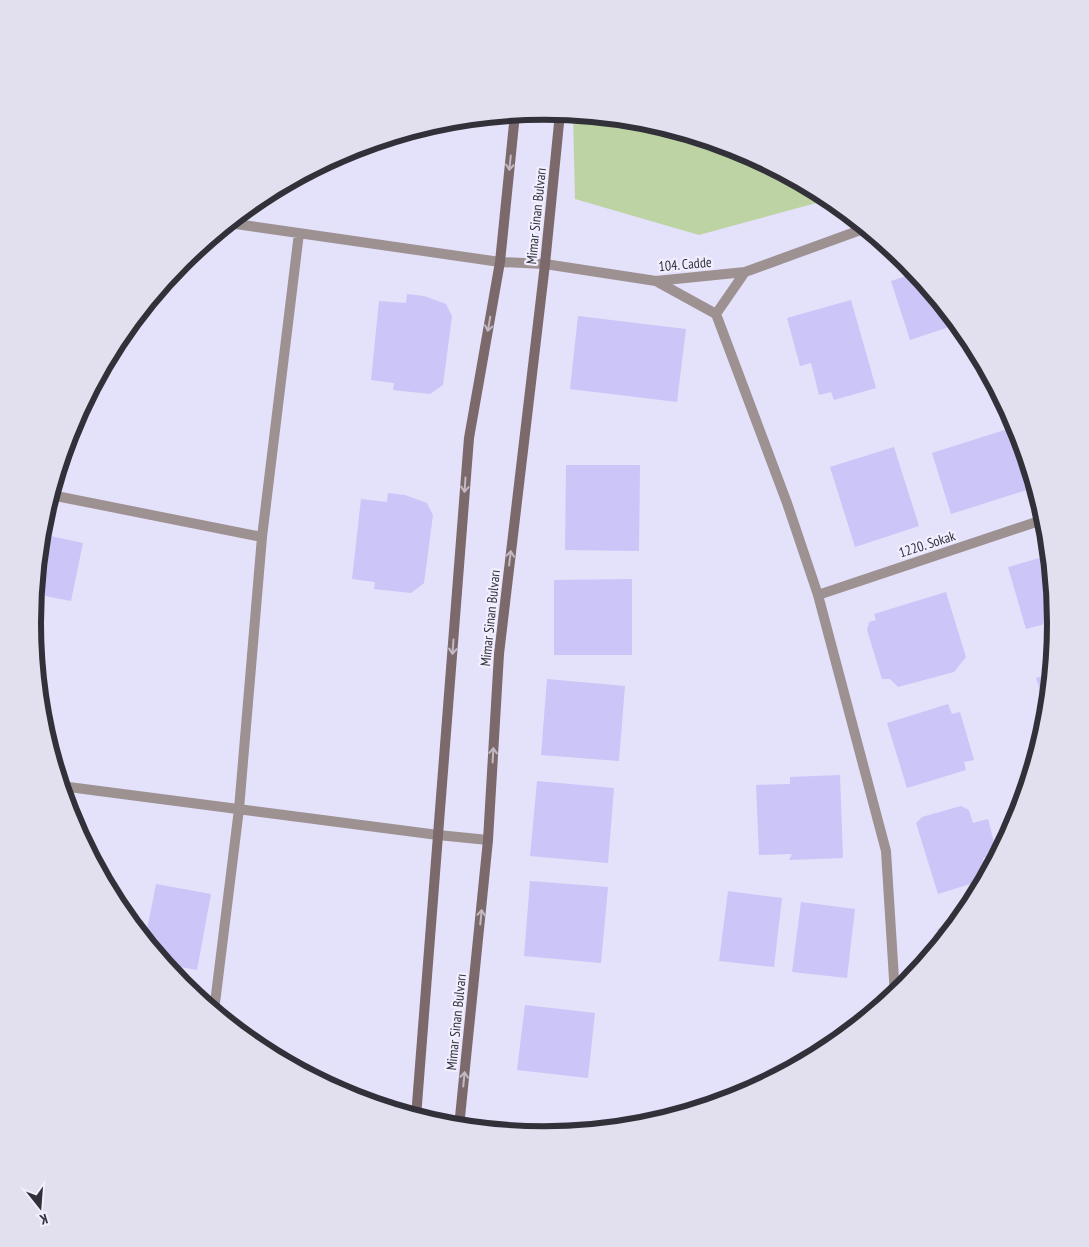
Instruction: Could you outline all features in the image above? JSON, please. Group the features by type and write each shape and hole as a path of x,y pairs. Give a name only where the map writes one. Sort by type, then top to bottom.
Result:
{"main road":[{"name":"Mimar Sinan Bulvarı","path":"460,1119 488,840 498,654 545,264 559,120"},
{"path":"417,1111 469,438 500,262 514,121"}],"street":[{"name":"104. Cadde","path":"238,224 500,262 545,264 656,281 745,272 859,231"},
{"path":"215,1004 239,809 262,537 299,233"},
{"path":"716,314 745,272"},
{"path":"656,281 716,314 787,503 818,595 886,851 894,984"},
{"path":"57,496 262,537"},
{"name":"1220. Sokak","path":"818,595 1037,522"},
{"path":"69,787 488,840"}],"green space":[{"path":"573,121 643,130 675,137 706,147 767,172 819,202 699,235 575,199"}],"building":[{"path":"907,276 951,326 910,340 891,281"},
{"path":"407,294 424,296 446,304 452,316 443,385 430,394 393,390 394,383 371,380 379,301 406,303"},
{"path":"851,300 876,388 834,400 831,392 819,395 811,363 800,366 787,318"},
{"path":"578,316 686,329 677,402 570,389"},
{"path":"1008,429 1030,489 951,514 932,453"},
{"path":"894,447 919,526 855,547 830,467"},
{"path":"566,465 640,465 639,551 565,550"},
{"path":"388,493 405,495 427,503 433,515 424,583 411,593 374,589 375,582 352,579 361,499 387,502"},
{"path":"49,536 83,543 71,601 42,595"},
{"path":"1043,557 1047,591 1048,623 1026,629 1008,567"},
{"path":"632,579 632,655 554,655 554,580"},
{"path":"946,592 966,657 954,672 898,687 890,679 882,679 867,630 869,622 876,620 874,614"},
{"path":"1045,675 1042,696 1036,678"},
{"path":"547,679 625,686 619,761 541,755"},
{"path":"948,704 952,714 960,712 974,760 964,762 966,770 907,788 887,723"},
{"path":"840,775 843,858 789,860 792,854 759,855 756,785 790,784 790,777"},
{"path":"537,781 614,788 608,863 530,856"},
{"path":"961,806 969,810 973,823 988,819 995,847 991,856 983,858 985,866 976,882 938,894 916,823 922,817"},
{"path":"530,881 608,887 601,963 524,956"},
{"path":"156,884 211,894 197,970 177,966 147,932"},
{"path":"728,891 782,898 774,967 719,961"},
{"path":"801,902 855,909 847,978 792,972"},
{"path":"947,926 939,936 937,929"},
{"path":"525,1005 595,1013 588,1078 517,1070"}]}
